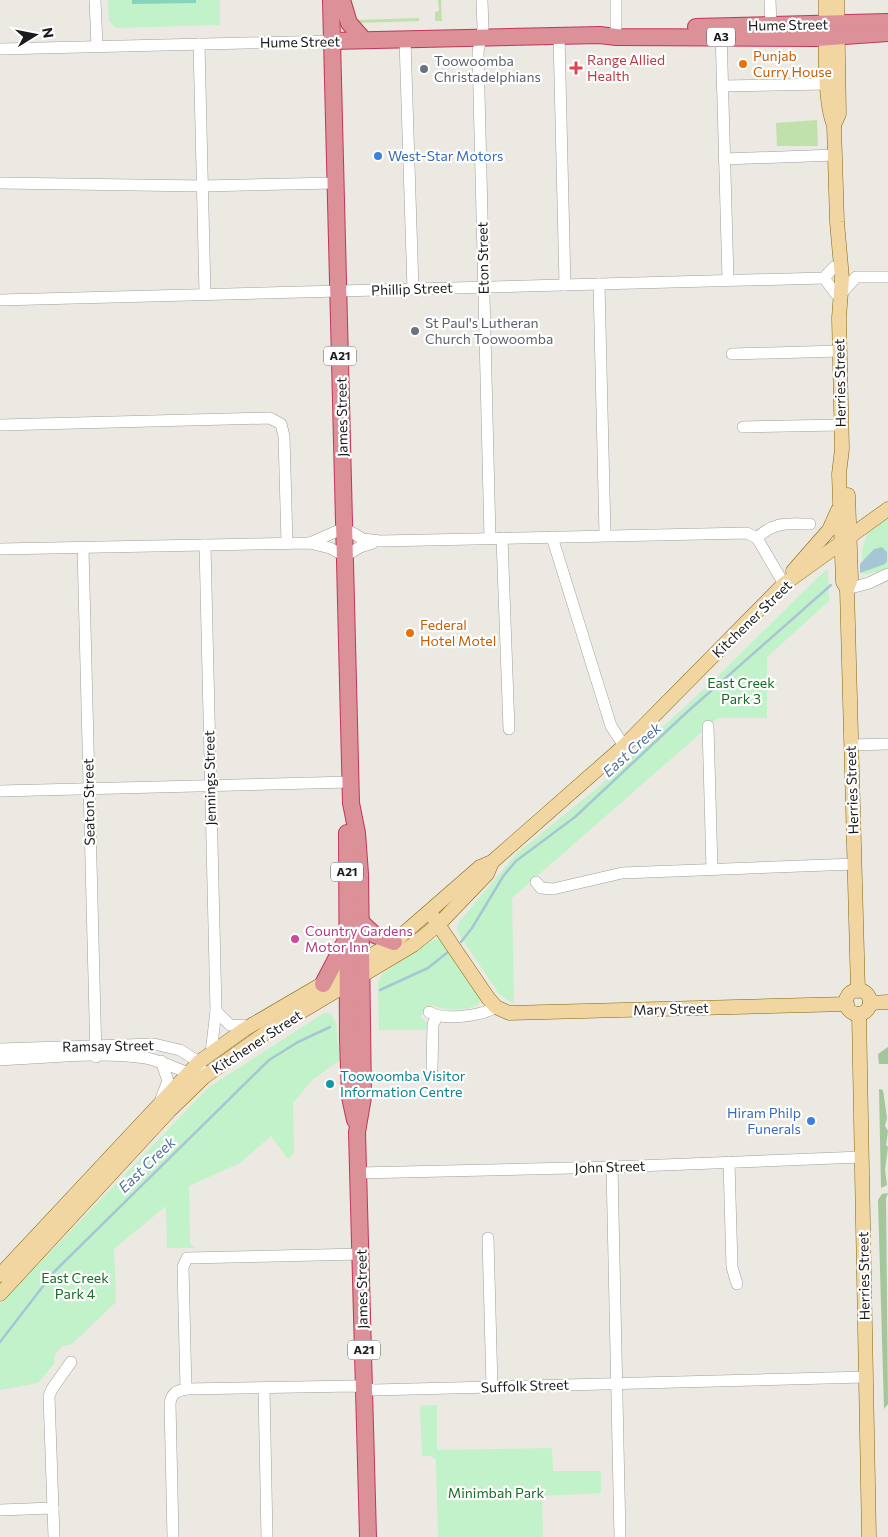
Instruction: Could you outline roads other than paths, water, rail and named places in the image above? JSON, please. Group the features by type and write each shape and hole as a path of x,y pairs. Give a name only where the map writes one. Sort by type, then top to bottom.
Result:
{"highway":[{"name":"James Street","path":"331,0 350,782 351,803 357,833 361,962 363,1096 357,1132"},
{"path":"342,0 349,23 364,40"},
{"name":"Hume Street","path":"600,35 616,29 721,32 832,31 888,22"},
{"name":"Hume Street","path":"332,41 600,35 616,37 721,32 771,25 888,34"},
{"name":"James Street","path":"351,803 347,834 346,970 350,1096 357,1132 359,1173 368,1537"},
{"path":"360,922 375,935 394,942"},
{"path":"323,984 346,940"}],"main road":[{"name":"Herries Street","path":"826,0 832,31 839,114 834,125"},
{"name":"Herries Street","path":"837,0 827,84 830,117 834,125 835,155 842,424 839,474 840,499 851,578 847,589 858,991"},
{"name":"Herries Street","path":"842,449 846,468 845,534"},
{"path":"784,584 796,567 829,530 840,499"},
{"name":"Kitchener Street","path":"0,1294 110,1166 159,1102 199,1062 251,1026 394,942 480,867 492,862 624,746 784,584 888,499"},
{"name":"Kitchener Street","path":"796,567 845,534 888,509"},
{"name":"Kitchener Street","path":"0,1275 110,1166 204,1077 268,1032 347,987 413,945 439,924 487,874 492,862"},
{"path":"429,913 439,924 496,1007"},
{"path":"858,991 867,995 870,1003 867,1010 858,1014 849,1010 847,1004 849,996 858,991"},
{"path":"870,1003 888,1002"},
{"name":"Mary Street","path":"496,1007 509,1013 523,1013 847,1004"},
{"name":"Herries Street","path":"858,1014 869,1537"}],"street":[{"path":"95,0 96,46"},
{"name":"Eton Street","path":"482,0 483,28 478,47 490,538"},
{"path":"616,0 616,29"},
{"path":"770,0 771,25"},
{"path":"721,32 728,280"},
{"path":"559,36 565,284"},
{"path":"405,40 414,288"},
{"name":"Hume Street","path":"0,49 332,41"},
{"path":"199,44 205,294"},
{"path":"722,86 827,84"},
{"path":"724,159 835,155"},
{"path":"0,183 203,186 336,183"},
{"path":"856,277 838,294 824,278 837,263 856,277 888,277"},
{"name":"Phillip Street","path":"0,300 824,278"},
{"path":"599,284 605,535"},
{"path":"732,354 840,351"},
{"path":"0,425 270,418 281,424 284,436 287,543"},
{"path":"743,427 842,424"},
{"path":"757,538 770,527 777,525 810,524"},
{"path":"310,543 344,528 363,539 380,541 739,532 753,534 757,538 784,584"},
{"path":"552,537 611,726 624,746"},
{"path":"502,538 509,729"},
{"path":"0,549 310,543 330,548 345,556 363,546 380,541"},
{"name":"Jennings Street","path":"205,545 216,1011 211,1053"},
{"name":"Seaton Street","path":"82,548 96,1051"},
{"path":"847,589 869,583 888,574"},
{"path":"708,726 712,869"},
{"path":"851,745 888,744"},
{"path":"0,791 350,782"},
{"path":"536,882 541,888 553,889 622,873 854,864"},
{"path":"432,1069 433,1015 487,1013 496,1007"},
{"path":"216,1011 230,1025 251,1026"},
{"name":"Ramsay Street","path":"0,1060 154,1044 180,1050 199,1062"},
{"name":"Ramsay Street","path":"0,1049 96,1051 161,1062 187,1074 204,1077"},
{"path":"159,1102 168,1081 161,1062"},
{"path":"199,1062 204,1077"},
{"name":"John Street","path":"359,1173 612,1167 861,1157"},
{"path":"730,1162 732,1267 737,1284"},
{"path":"612,1167 620,1537"},
{"path":"488,1238 492,1388"},
{"path":"173,1537 170,1403 172,1396 177,1390 186,1389 183,1267 187,1258 361,1254"},
{"path":"54,1537 49,1396 71,1362"},
{"name":"Suffolk Street","path":"186,1389 355,1386 374,1390 492,1388 865,1377"},
{"path":"264,1388 268,1537"},
{"path":"0,1510 53,1508"}],"water":[{"path":"882,547 887,552 885,564 860,573 860,564 874,549"}],"waterway":[{"name":"East Creek","path":"461,942 472,928 504,875 516,861 575,817 686,713 831,585"},
{"name":"East Creek","path":"380,990 428,968 448,952"},
{"name":"East Creek","path":"0,1342 54,1272 269,1060 298,1042 330,1027"}],"place":[{"name":"Punjab Curry House","path":"743,64"},
{"name":"Range Allied Health","path":"576,68"},
{"name":"Toowoomba Christadelphians","path":"424,69"},
{"name":"West-Star Motors","path":"378,156"},
{"name":"St Paul's Lutheran Church Toowoomba","path":"415,331"},
{"name":"Federal Hotel Motel","path":"410,633"},
{"name":"Country Gardens Motor Inn","path":"295,939"},
{"name":"Toowoomba Visitor Information Centre","path":"330,1084"},
{"name":"Hiram Philp Funerals","path":"811,1121"}],"park label":[{"name":"East Creek Park 3","path":"741,692"},
{"name":"East Creek Park 4","path":"75,1286"},
{"name":"Minimbah Park","path":"496,1493"}]}
